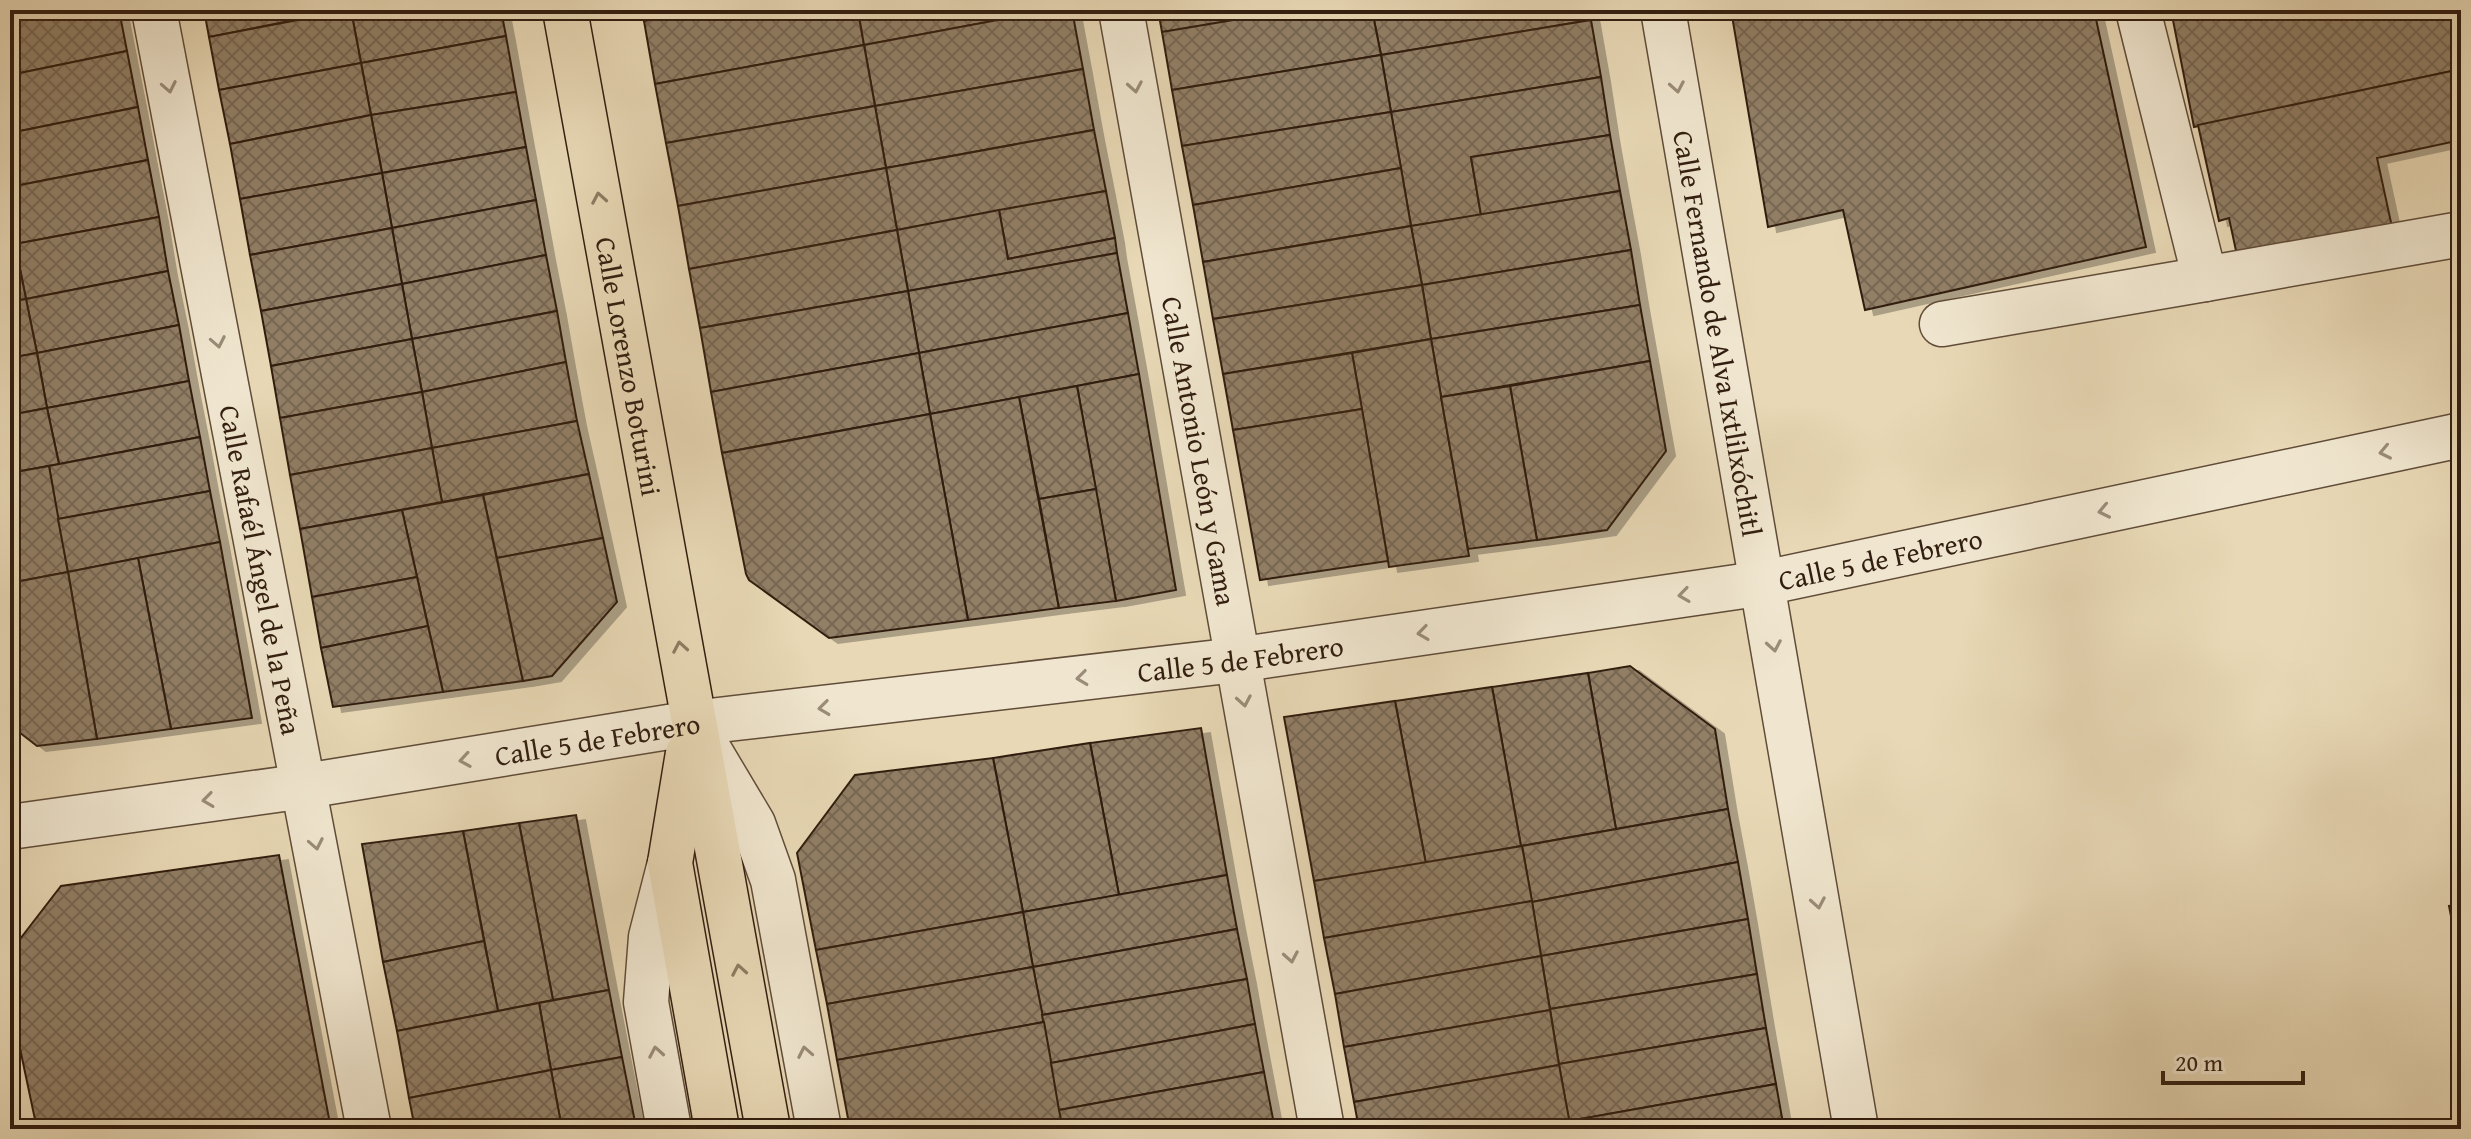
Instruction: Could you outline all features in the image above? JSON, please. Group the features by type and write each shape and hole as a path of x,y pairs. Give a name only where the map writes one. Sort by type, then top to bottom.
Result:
{"main road":[{"name":"Calle Lorenzo Boturini","path":"565,10 768,1129"},
{"name":"Calle Lorenzo Boturini","path":"693,723 670,863 717,1129"}],"street":[{"name":"Calle Rafaél Ángel de la Peña","path":"154,10 369,1129"},
{"name":"Calle Antonio León y Gama","path":"1121,10 1322,1129"},
{"name":"Calle Fernando de Alva Ixtlilxóchitl","path":"1663,10 1856,1129"},
{"path":"2138,10 2205,279"},
{"path":"1942,324 2461,234"},
{"name":"Calle 5 de Febrero","path":"10,827 305,786 693,723 1236,660 1764,583 2461,435"},
{"name":"Calle Lorenzo Boturini","path":"693,723 753,824 773,880 819,1129"},
{"name":"Calle Lorenzo Boturini","path":"669,1129 646,1002 651,937 670,863"}],"building":[{"path":"10,10 119,10 127,51 10,75"},
{"path":"204,10 309,10 310,17 209,37"},
{"path":"309,10 347,10 310,17"},
{"path":"351,10 501,10 506,36 361,63"},
{"path":"351,10 361,63 219,90 209,37"},
{"path":"642,10 704,10 644,21"},
{"path":"704,10 858,10 864,45 655,84 644,21"},
{"path":"858,10 1052,10 864,45"},
{"path":"1052,10 1072,10 1083,69 875,106 864,45"},
{"path":"1158,10 1230,10 1232,21 1162,32"},
{"path":"1230,10 1287,10 1287,11 1232,21"},
{"path":"1292,10 1372,10 1381,55 1172,90 1162,32"},
{"path":"1372,10 1589,10 1591,20 1381,55"},
{"path":"1731,10 2094,10 2146,247 1865,310 1843,210 1768,227"},
{"path":"2171,10 2461,10 2461,69 2194,127"},
{"path":"1591,20 1601,77 1391,112 1381,55"},
{"path":"506,36 516,92 371,115 361,63"},
{"path":"864,45 875,106 666,143 655,84"},
{"path":"127,51 138,107 10,133 10,75"},
{"path":"1381,55 1391,112 1182,146 1172,90"},
{"path":"361,63 371,115 230,144 219,90"},
{"path":"1083,69 1094,130 886,168 875,106"},
{"path":"2461,69 2461,140 2377,158 2392,227 2238,260 2229,218 2219,221 2198,125"},
{"path":"1601,77 1610,135 1471,157 1481,215 1411,226 1391,112"},
{"path":"516,92 526,147 382,173 371,115"},
{"path":"875,106 886,168 678,206 666,143"},
{"path":"138,107 148,160 10,187 10,133"},
{"path":"1391,112 1401,168 1193,205 1182,146"},
{"path":"371,115 382,173 240,199 230,144"},
{"path":"1094,130 1106,191 897,230 886,168"},
{"path":"1610,135 1620,191 1481,215 1471,157"},
{"path":"526,147 536,200 392,228 382,173"},
{"path":"148,160 159,217 15,244 10,217 10,187"},
{"path":"886,168 897,230 689,269 678,206"},
{"path":"1401,168 1411,226 1203,262 1193,205"},
{"path":"382,173 392,228 250,255 240,199"},
{"path":"1106,191 1115,238 1008,259 999,210"},
{"path":"1620,191 1631,250 1422,285 1411,226"},
{"path":"536,200 546,255 402,284 392,228"},
{"path":"999,210 1008,259 1115,238 1117,253 908,291 897,230"},
{"path":"10,217 15,244 10,245"},
{"path":"159,217 168,271 26,299 15,244"},
{"path":"1411,226 1422,285 1213,319 1203,262"},
{"path":"392,228 402,284 261,311 250,255"},
{"path":"897,230 908,291 700,328 689,269"},
{"path":"15,244 26,299 10,302 10,245"},
{"path":"1631,250 1640,305 1431,339 1422,285"},
{"path":"1117,253 1128,313 919,353 908,291"},
{"path":"546,255 557,311 412,339 402,284"},
{"path":"168,271 179,325 37,353 26,299"},
{"path":"402,284 412,339 271,366 261,311"},
{"path":"1422,285 1431,339 1223,374 1213,319"},
{"path":"908,291 919,353 711,392 700,328"},
{"path":"26,299 37,353 10,358 10,302"},
{"path":"1640,305 1650,361 1441,397 1431,339"},
{"path":"557,311 566,362 422,392 412,339"},
{"path":"1128,313 1139,374 930,414 919,353"},
{"path":"179,325 189,381 47,408 37,353"},
{"path":"412,339 422,392 280,418 271,366"},
{"path":"1431,339 1469,556 1389,567 1352,353"},
{"path":"37,353 47,408 10,415 10,358"},
{"path":"919,353 930,414 722,453 711,392"},
{"path":"1352,353 1362,409 1233,430 1223,374"},
{"path":"1650,361 1666,451 1607,530 1537,540 1510,386"},
{"path":"566,362 577,421 432,448 422,392"},
{"path":"1139,374 1176,590 1116,601 1077,386"},
{"path":"189,381 200,437 59,464 47,408"},
{"path":"1077,386 1096,489 1039,499 1019,397"},
{"path":"1510,386 1537,540 1468,549 1441,397"},
{"path":"422,392 432,448 290,475 280,418"},
{"path":"1019,397 1059,608 968,620 930,414"},
{"path":"47,408 59,464 10,473 10,415"},
{"path":"1362,409 1388,561 1260,580 1233,430"},
{"path":"930,414 968,620 829,638 749,580 722,453"},
{"path":"577,421 589,474 442,502 432,448"},
{"path":"200,437 210,491 58,519 49,466"},
{"path":"432,448 442,502 300,529 290,475"},
{"path":"49,466 68,572 10,583 10,473"},
{"path":"589,474 603,538 497,558 483,495"},
{"path":"1096,489 1116,601 1059,608 1039,499"},
{"path":"210,491 220,542 68,572 58,519"},
{"path":"483,495 523,681 443,692 402,510"},
{"path":"402,510 417,577 312,597 300,529"},
{"path":"603,538 617,602 552,676 523,681 497,558"},
{"path":"220,542 252,718 171,729 138,558"},
{"path":"138,558 171,729 97,739 68,572"},
{"path":"68,572 97,739 37,746 10,725 10,583"},
{"path":"417,577 428,626 321,648 312,597"},
{"path":"428,626 443,692 333,707 321,648"},
{"path":"1630,666 1715,729 1728,809 1616,829 1588,673"},
{"path":"1588,673 1616,829 1521,846 1492,687"},
{"path":"1492,687 1521,846 1426,864 1395,701"},
{"path":"1395,701 1426,864 1314,881 1284,717"},
{"path":"1201,728 1227,875 1119,895 1090,743"},
{"path":"1090,743 1119,895 1023,912 993,758"},
{"path":"993,758 1023,912 816,950 797,853 855,775"},
{"path":"1728,809 1738,862 1532,902 1522,846"},
{"path":"576,815 609,990 553,1000 519,823"},
{"path":"519,823 553,1000 498,1011 463,831"},
{"path":"463,831 484,941 383,962 362,844"},
{"path":"1522,846 1532,901 1324,938 1314,881"},
{"path":"279,855 331,1129 37,1129 10,1001 10,952 61,886"},
{"path":"1738,862 1748,919 1541,956 1532,902"},
{"path":"1227,875 1237,929 1033,967 1023,912"},
{"path":"1532,901 1541,956 1335,994 1324,938"},
{"path":"2461,905 2461,968 2449,906"},
{"path":"1023,912 1033,967 827,1004 816,950"},
{"path":"1748,919 1757,974 1550,1009 1541,956"},
{"path":"1237,929 1247,979 1042,1015 1033,967"},
{"path":"484,941 498,1011 397,1031 383,962"},
{"path":"1541,956 1550,1010 1344,1047 1335,994"},
{"path":"1033,967 1044,1022 837,1060 827,1004"},
{"path":"1757,974 1766,1028 1559,1064 1550,1009"},
{"path":"1247,979 1255,1024 1051,1063 1042,1015"},
{"path":"609,990 622,1057 551,1070 539,1003"},
{"path":"539,1003 551,1070 409,1098 397,1031"},
{"path":"1550,1010 1559,1065 1354,1102 1344,1047"},
{"path":"1044,1022 1063,1129 850,1129 837,1060"},
{"path":"1255,1024 1264,1072 1059,1110 1051,1063"},
{"path":"1766,1028 1776,1084 1569,1121 1559,1064"},
{"path":"622,1057 636,1127 562,1129 551,1070"},
{"path":"1559,1065 1569,1119 1514,1129 1359,1129 1354,1102"},
{"path":"551,1070 562,1129 415,1129 409,1098"},
{"path":"1264,1072 1273,1119 1219,1129 1063,1129 1059,1110"},
{"path":"1776,1084 1784,1129 1571,1129 1569,1121"},
{"path":"1273,1119 1275,1129 1219,1129"},
{"path":"1569,1119 1571,1129 1514,1129"}]}
